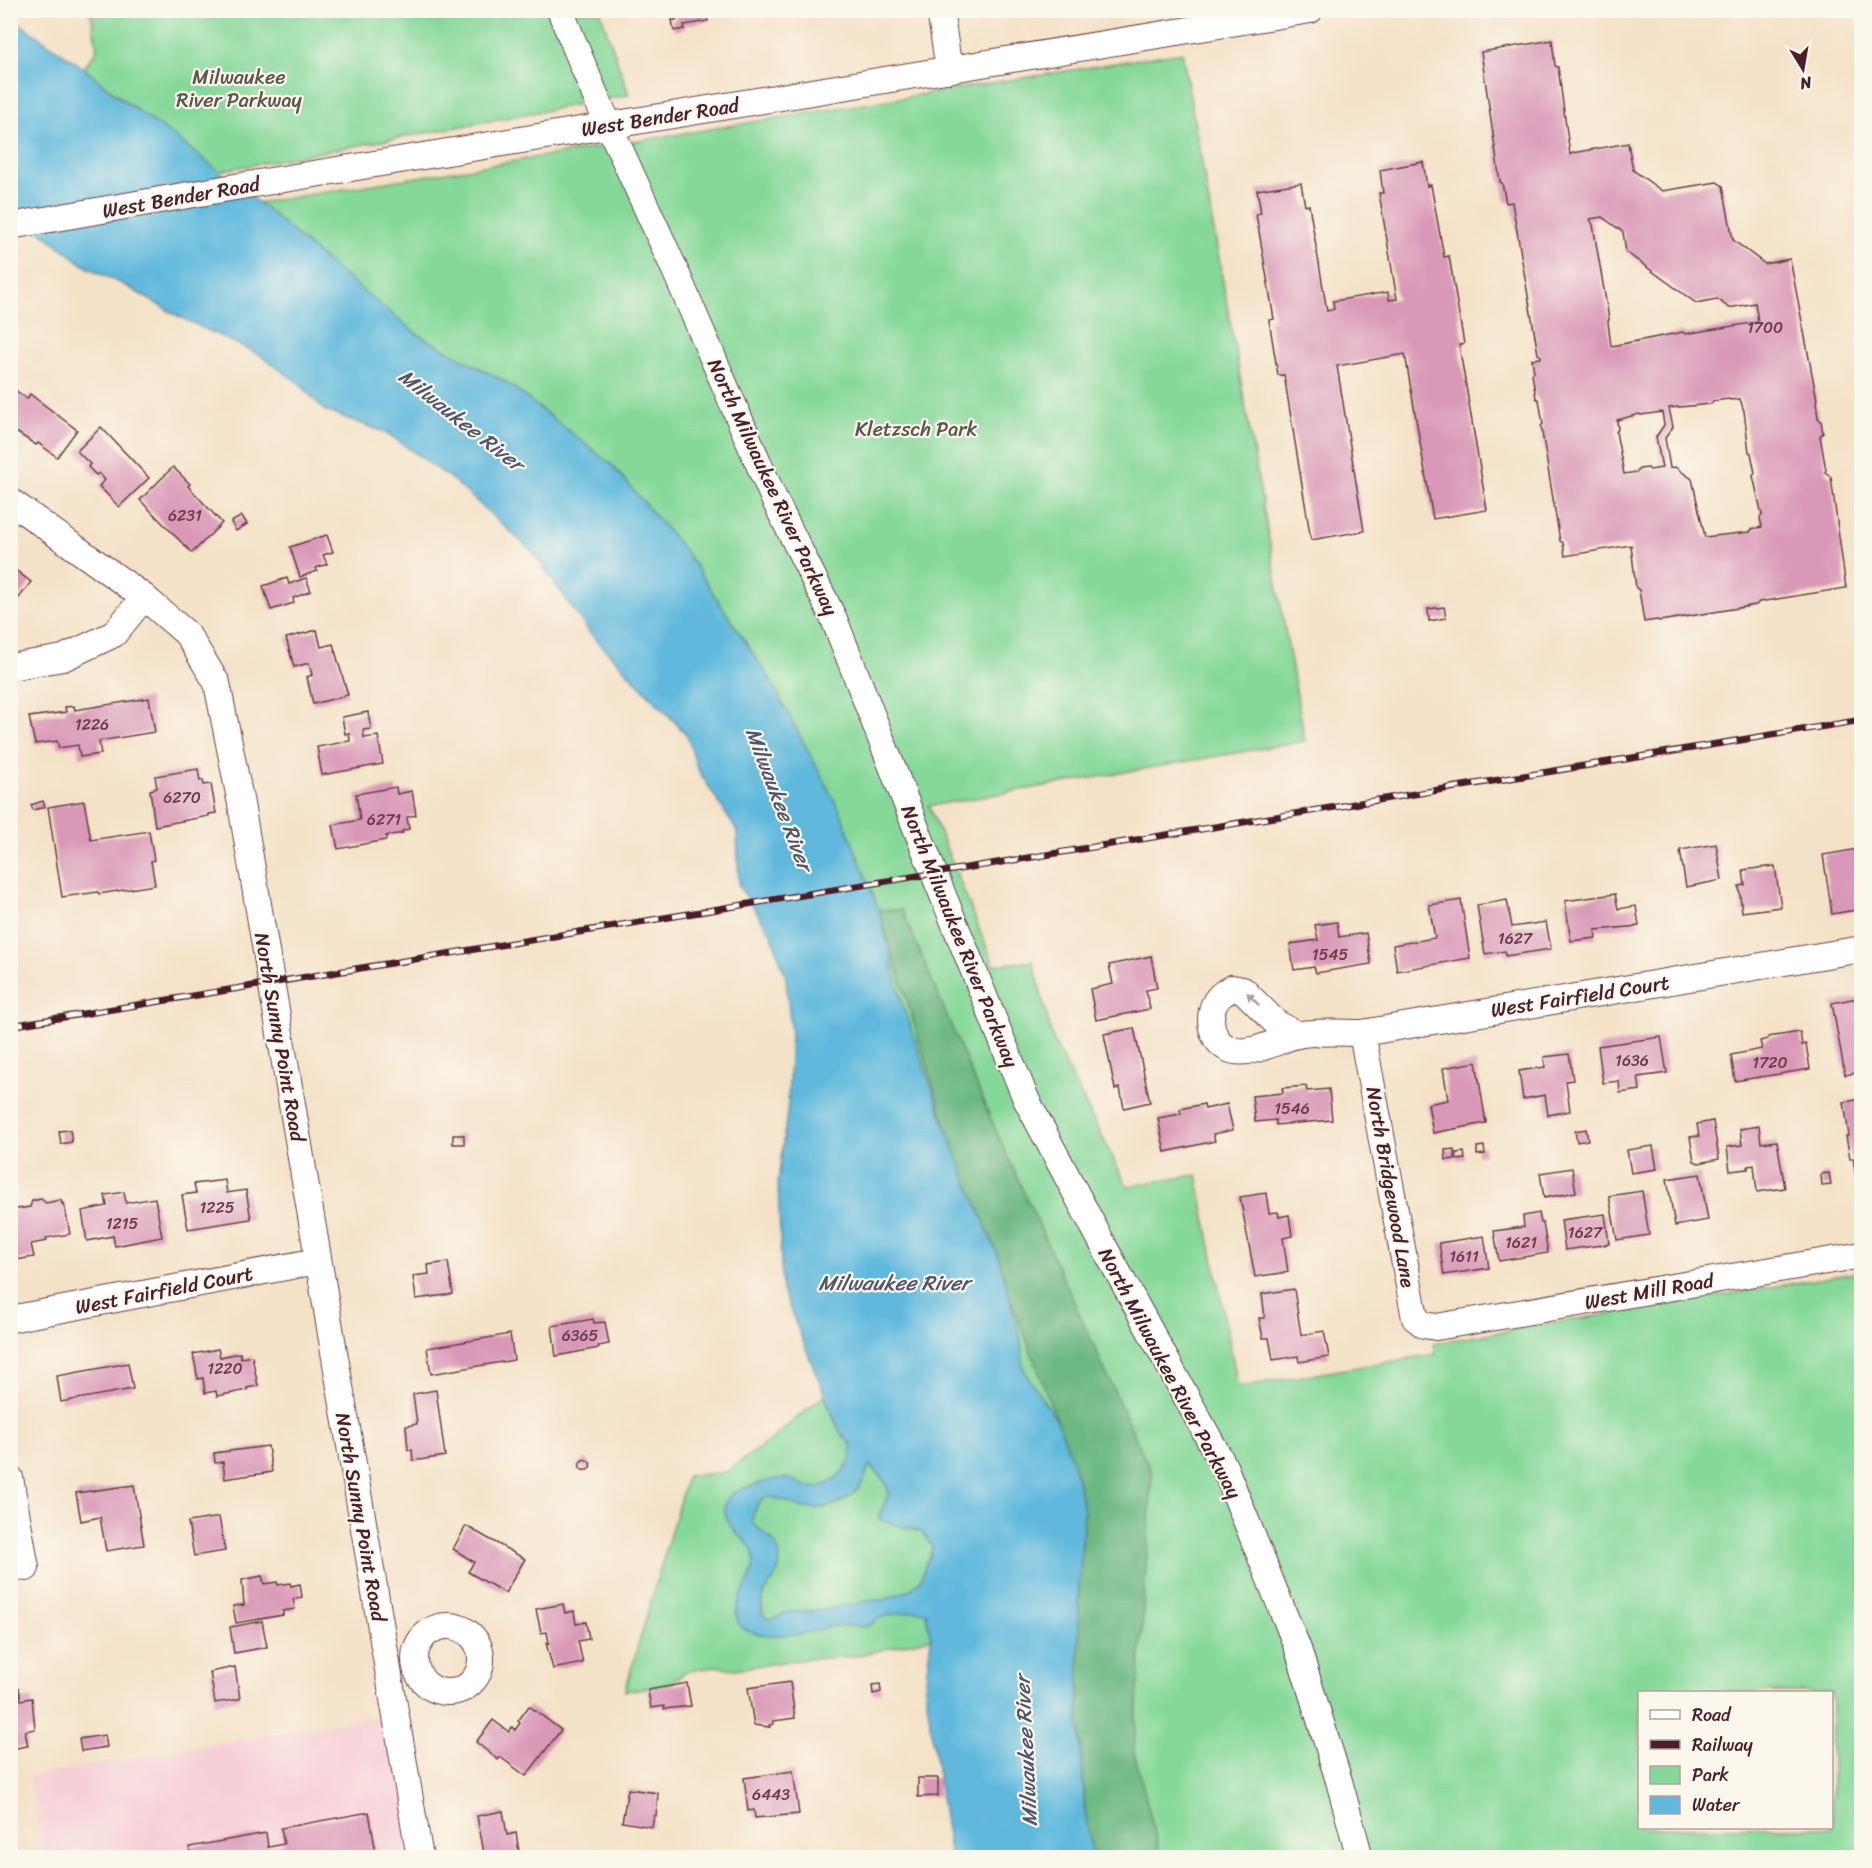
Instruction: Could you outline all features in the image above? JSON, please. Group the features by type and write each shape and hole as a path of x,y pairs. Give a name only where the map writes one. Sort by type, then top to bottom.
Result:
{"street":[{"name":"North Milwaukee River Parkway","path":"561,10 608,125 674,267 774,499 834,618 931,866 1026,1099 1224,1466 1298,1649 1336,1770 1360,1857"},
{"path":"939,10 950,70"},
{"name":"West Bender Road","path":"11,226 1310,10"},
{"name":"North Sunny Point Road","path":"10,501 144,597 187,634 217,683 241,804 420,1857"},
{"path":"10,667 63,658 114,634 144,597"},
{"name":"West Fairfield Court","path":"1298,1035 1362,1033 1862,949"},
{"name":"North Bridgewood Lane","path":"1362,1033 1415,1318 1424,1325 1436,1327"},
{"name":"West Mill Road","path":"1436,1327 1862,1255"},
{"name":"West Fairfield Court","path":"10,1319 318,1261"},
{"path":"10,1478 26,1568"},
{"path":"387,1667 415,1663"}],"shaded area":[{"path":"395,1713 420,1857 44,1857 29,1776"}],"green space":[{"name":"Milwaukee River Parkway","path":"91,11 600,11 629,95 219,171 84,68 97,50"},
{"name":"Kletzsch Park","path":"1182,52 1305,741 929,806 994,965 1033,961 1053,1040 1127,1186 1197,1175 1238,1387 1436,1354 1434,1343 1861,1272 1861,1857 1018,1857 779,811 326,261 258,203"},
{"path":"879,910 902,910 996,1131 1152,1474 1134,1752 1161,1857 1093,1857 1085,1812 1079,1718 1079,1586 1084,1511 1073,1462 951,1142"},
{"path":"824,1396 840,1432 885,1482 889,1493 879,1516 880,1520 922,1532 932,1546 924,1571 925,1600 931,1638 855,1656 797,1660 735,1669 714,1666 685,1672 671,1684 625,1691 687,1476 726,1472 769,1441"}],"water":[{"name":"Milwaukee River","path":"10,17 84,68 117,96 219,171 417,334 509,384 612,465 686,552 768,676 840,811 879,910 903,1006 951,1142 999,1258 1021,1340 1024,1371 1058,1422 1073,1462 1084,1510 1079,1586 1079,1718 1085,1812 1093,1857 950,1857 925,1687 931,1639 926,1612 888,1616 865,1627 836,1626 813,1632 785,1635 753,1632 744,1629 739,1624 737,1607 754,1560 752,1550 733,1529 726,1516 724,1508 726,1502 730,1496 744,1488 778,1478 791,1479 809,1487 829,1483 841,1474 849,1463 851,1444 840,1432 782,1289 778,1182 788,1104 791,1035 786,978 772,935 739,886 737,831 697,768 687,735 590,633 533,552 454,481 387,433 324,410 299,383 258,354 178,316 128,287 87,267 11,209","holes":["870,1464 885,1482 889,1493 879,1516 880,1520 922,1532 932,1546 931,1555 921,1580 910,1590 883,1600 869,1600 828,1610 788,1612 773,1619 765,1618 762,1599 775,1577 780,1560 776,1545 752,1522 759,1503 769,1497 806,1508 831,1506 858,1489"]}],"building":[{"path":"89,10 100,10 100,17 88,16"},
{"path":"674,10 706,10 708,21 684,25 685,29 674,31 672,20 676,20"},
{"path":"1552,40 1570,155 1628,143 1633,170 1662,191 1717,182 1723,186 1733,240 1765,264 1790,259 1817,400 1818,418 1821,421 1823,433 1820,436 1825,472 1831,477 1846,588 1759,602 1756,605 1644,622 1639,590 1636,588 1631,545 1565,556 1563,543 1560,541 1541,426 1543,424 1539,400 1536,398 1532,374 1534,372 1532,359 1541,358 1541,356 1538,354 1512,202 1506,203 1500,182 1481,52","holes":["1602,217 1623,232 1626,252 1696,303 1717,299 1729,308 1755,303 1758,322 1685,334 1683,332 1611,346 1609,319 1593,225 1590,219","1740,399 1755,473 1753,476 1762,515 1760,518 1762,527 1752,529 1750,532 1705,537 1692,479 1675,467 1670,468 1665,438 1673,427 1669,408 1711,404 1713,401","1662,412 1664,425 1656,437 1662,468 1639,469 1637,472 1624,474 1616,432 1617,420"]},
{"path":"1423,162 1427,186 1431,185 1444,257 1449,256 1464,344 1459,345 1487,510 1433,519 1405,354 1337,366 1364,531 1311,540 1284,375 1278,375 1269,320 1274,319 1256,214 1261,213 1257,190 1301,183 1305,206 1309,205 1327,311 1334,309 1333,301 1388,292 1389,300 1397,299 1379,193 1383,193 1380,170"},
{"path":"10,386 27,399 30,394 77,430 57,457 38,443 36,445 10,428"},
{"path":"101,427 149,478 119,507 99,486 105,480 99,473 96,475 88,467 90,464 77,451"},
{"path":"173,467 222,523 192,553 140,500"},
{"path":"242,516 247,524 236,531 231,522"},
{"path":"327,535 333,552 323,555 327,564 316,568 317,571 300,577 290,547"},
{"path":"10,566 31,582 12,607 10,606"},
{"path":"287,578 289,584 306,578 311,591 293,598 294,603 271,610 263,586"},
{"path":"1444,607 1446,618 1429,621 1428,609"},
{"path":"317,630 321,647 333,644 348,695 313,704 307,677 312,675 309,663 294,667 286,638"},
{"path":"149,698 155,732 99,741 101,754 80,757 78,745 59,748 57,741 35,744 29,717 66,712 65,707 74,706 75,710"},
{"path":"368,712 371,729 363,730 364,738 378,736 383,764 322,775 317,747 350,741 349,733 345,734 342,717"},
{"path":"198,769 200,781 203,780 204,785 211,784 216,813 155,826 150,790 157,788 155,776"},
{"path":"396,787 397,794 412,791 416,815 407,817 409,829 402,831 403,833 386,836 386,840 338,849 333,825 360,820 356,794"},
{"path":"43,801 45,807 33,810 31,805"},
{"path":"84,801 91,840 149,831 155,885 62,897 48,807"},
{"path":"1716,844 1722,880 1686,887 1680,850"},
{"path":"1858,849 1862,868 1862,909 1832,914 1823,855"},
{"path":"1775,866 1781,907 1742,912 1739,886 1745,885 1743,870"},
{"path":"1615,894 1618,909 1636,906 1639,926 1595,930 1596,938 1571,941 1565,901"},
{"path":"1461,900 1470,958 1397,971 1393,945 1435,938 1429,905"},
{"path":"1507,900 1512,927 1546,922 1551,949 1506,956 1505,951 1485,954 1477,905"},
{"path":"1337,922 1339,937 1366,933 1371,964 1316,973 1314,967 1294,970 1290,944 1318,940 1315,925"},
{"path":"1151,956 1157,988 1146,990 1150,1009 1096,1020 1090,989 1113,984 1109,965"},
{"path":"1862,997 1862,1072 1845,1075 1832,1003"},
{"path":"1134,1028 1150,1102 1124,1108 1120,1088 1115,1089 1104,1034"},
{"path":"1800,1032 1802,1045 1806,1044 1810,1069 1735,1081 1731,1055 1762,1049 1760,1041 1768,1037"},
{"path":"1661,1037 1667,1073 1638,1077 1640,1090 1620,1093 1619,1081 1603,1083 1598,1046"},
{"path":"1569,1054 1573,1080 1566,1081 1570,1111 1548,1115 1545,1095 1523,1099 1519,1071 1545,1067 1544,1057"},
{"path":"1476,1062 1486,1123 1433,1133 1428,1104 1448,1100 1443,1068"},
{"path":"1306,1086 1307,1091 1329,1089 1332,1120 1276,1125 1276,1120 1255,1122 1252,1096 1283,1093 1282,1088"},
{"path":"1862,1099 1862,1192 1858,1192 1853,1158 1850,1159 1846,1136 1849,1136 1844,1102"},
{"path":"1204,1104 1205,1109 1227,1104 1233,1130 1213,1134 1215,1141 1165,1152 1158,1118 1181,1114 1180,1109"},
{"path":"1713,1121 1719,1159 1699,1163 1694,1161 1690,1137 1699,1136 1697,1124"},
{"path":"1759,1126 1761,1143 1777,1141 1785,1188 1757,1192 1754,1165 1748,1166 1748,1169 1730,1171 1727,1147 1742,1145 1740,1129"},
{"path":"1586,1129 1588,1140 1577,1142 1575,1131"},
{"path":"70,1130 72,1142 61,1144 59,1131"},
{"path":"453,1135 464,1135 464,1144 453,1144"},
{"path":"1484,1146 1485,1154 1477,1155 1477,1147"},
{"path":"1653,1146 1657,1169 1631,1173 1627,1150"},
{"path":"1454,1149 1455,1159 1446,1160 1445,1150"},
{"path":"1464,1152 1465,1159 1457,1160 1456,1153"},
{"path":"1572,1168 1576,1192 1544,1198 1540,1173"},
{"path":"1829,1173 1831,1185 1822,1186 1821,1174"},
{"path":"1700,1174 1708,1220 1675,1226 1667,1179"},
{"path":"225,1180 227,1193 246,1190 251,1219 188,1229 182,1195 196,1193 194,1184"},
{"path":"1642,1191 1649,1235 1617,1240 1609,1196"},
{"path":"124,1192 126,1203 155,1198 162,1237 115,1246 113,1236 87,1241 82,1211 107,1206 105,1195"},
{"path":"1266,1193 1269,1213 1278,1212 1279,1217 1289,1215 1292,1236 1283,1238 1288,1272 1255,1277 1240,1197"},
{"path":"41,1199 46,1203 61,1200 62,1204 64,1203 70,1234 46,1238 47,1241 31,1244 34,1257 10,1261 10,1210 30,1207 32,1201"},
{"path":"1539,1213 1548,1253 1499,1261 1494,1231 1524,1227 1523,1216"},
{"path":"1605,1214 1609,1244 1565,1250 1561,1220"},
{"path":"1484,1236 1489,1268 1444,1275 1439,1243"},
{"path":"448,1262 453,1294 416,1299 413,1276 429,1274 428,1265"},
{"path":"1294,1289 1301,1335 1324,1331 1329,1357 1299,1362 1298,1356 1273,1360 1269,1338 1263,1338 1259,1318 1265,1318 1262,1294"},
{"path":"593,1319 594,1323 605,1322 609,1344 556,1356 552,1326"},
{"path":"510,1334 514,1360 431,1374 427,1348"},
{"path":"218,1349 220,1357 240,1353 241,1358 252,1356 258,1386 217,1396 216,1391 205,1393 203,1378 198,1379 193,1354"},
{"path":"128,1363 133,1389 61,1402 57,1376"},
{"path":"436,1390 445,1456 413,1461 412,1450 408,1450 406,1426 417,1424 413,1394"},
{"path":"268,1446 272,1472 225,1479 223,1462 215,1463 214,1453"},
{"path":"585,1460 589,1461 589,1469 585,1470 581,1469 580,1465 581,1461"},
{"path":"134,1485 144,1545 106,1551 100,1517 81,1521 76,1493"},
{"path":"219,1517 225,1551 194,1556 188,1522"},
{"path":"466,1526 525,1559 505,1593 468,1572 474,1562 453,1549"},
{"path":"262,1576 264,1584 277,1582 278,1585 290,1583 291,1586 300,1584 302,1597 293,1599 295,1609 283,1611 283,1615 236,1623 233,1606 244,1605 242,1580"},
{"path":"563,1604 565,1613 574,1611 576,1624 586,1622 589,1639 578,1641 583,1663 553,1669 546,1643 549,1643 547,1632 541,1633 536,1609"},
{"path":"262,1621 267,1647 234,1653 230,1627"},
{"path":"235,1667 240,1699 215,1703 210,1672"},
{"path":"790,1682 795,1718 773,1721 774,1724 769,1725 770,1727 754,1725 748,1688"},
{"path":"687,1683 691,1706 651,1708 648,1690"},
{"path":"880,1684 881,1692 873,1694 872,1685"},
{"path":"19,1688 21,1700 32,1698 35,1729 25,1731 28,1746 10,1749 10,1690"},
{"path":"529,1706 561,1730 526,1776 500,1757 498,1760 476,1742 493,1720 509,1732 512,1727 515,1730 520,1723 518,1721"},
{"path":"105,1735 107,1747 81,1751 79,1739"},
{"path":"793,1771 799,1814 755,1818 754,1810 748,1811 744,1778"},
{"path":"918,1778 938,1778 938,1796 918,1797"},
{"path":"628,1789 658,1793 656,1816 654,1816 652,1827 622,1822"},
{"path":"503,1811 507,1835 516,1833 520,1858 485,1858 477,1816"},
{"path":"369,1812 377,1858 191,1858 189,1847 266,1833 268,1847 284,1844 281,1828"}],"railway":[{"path":"10,1026 1862,720"}]}
